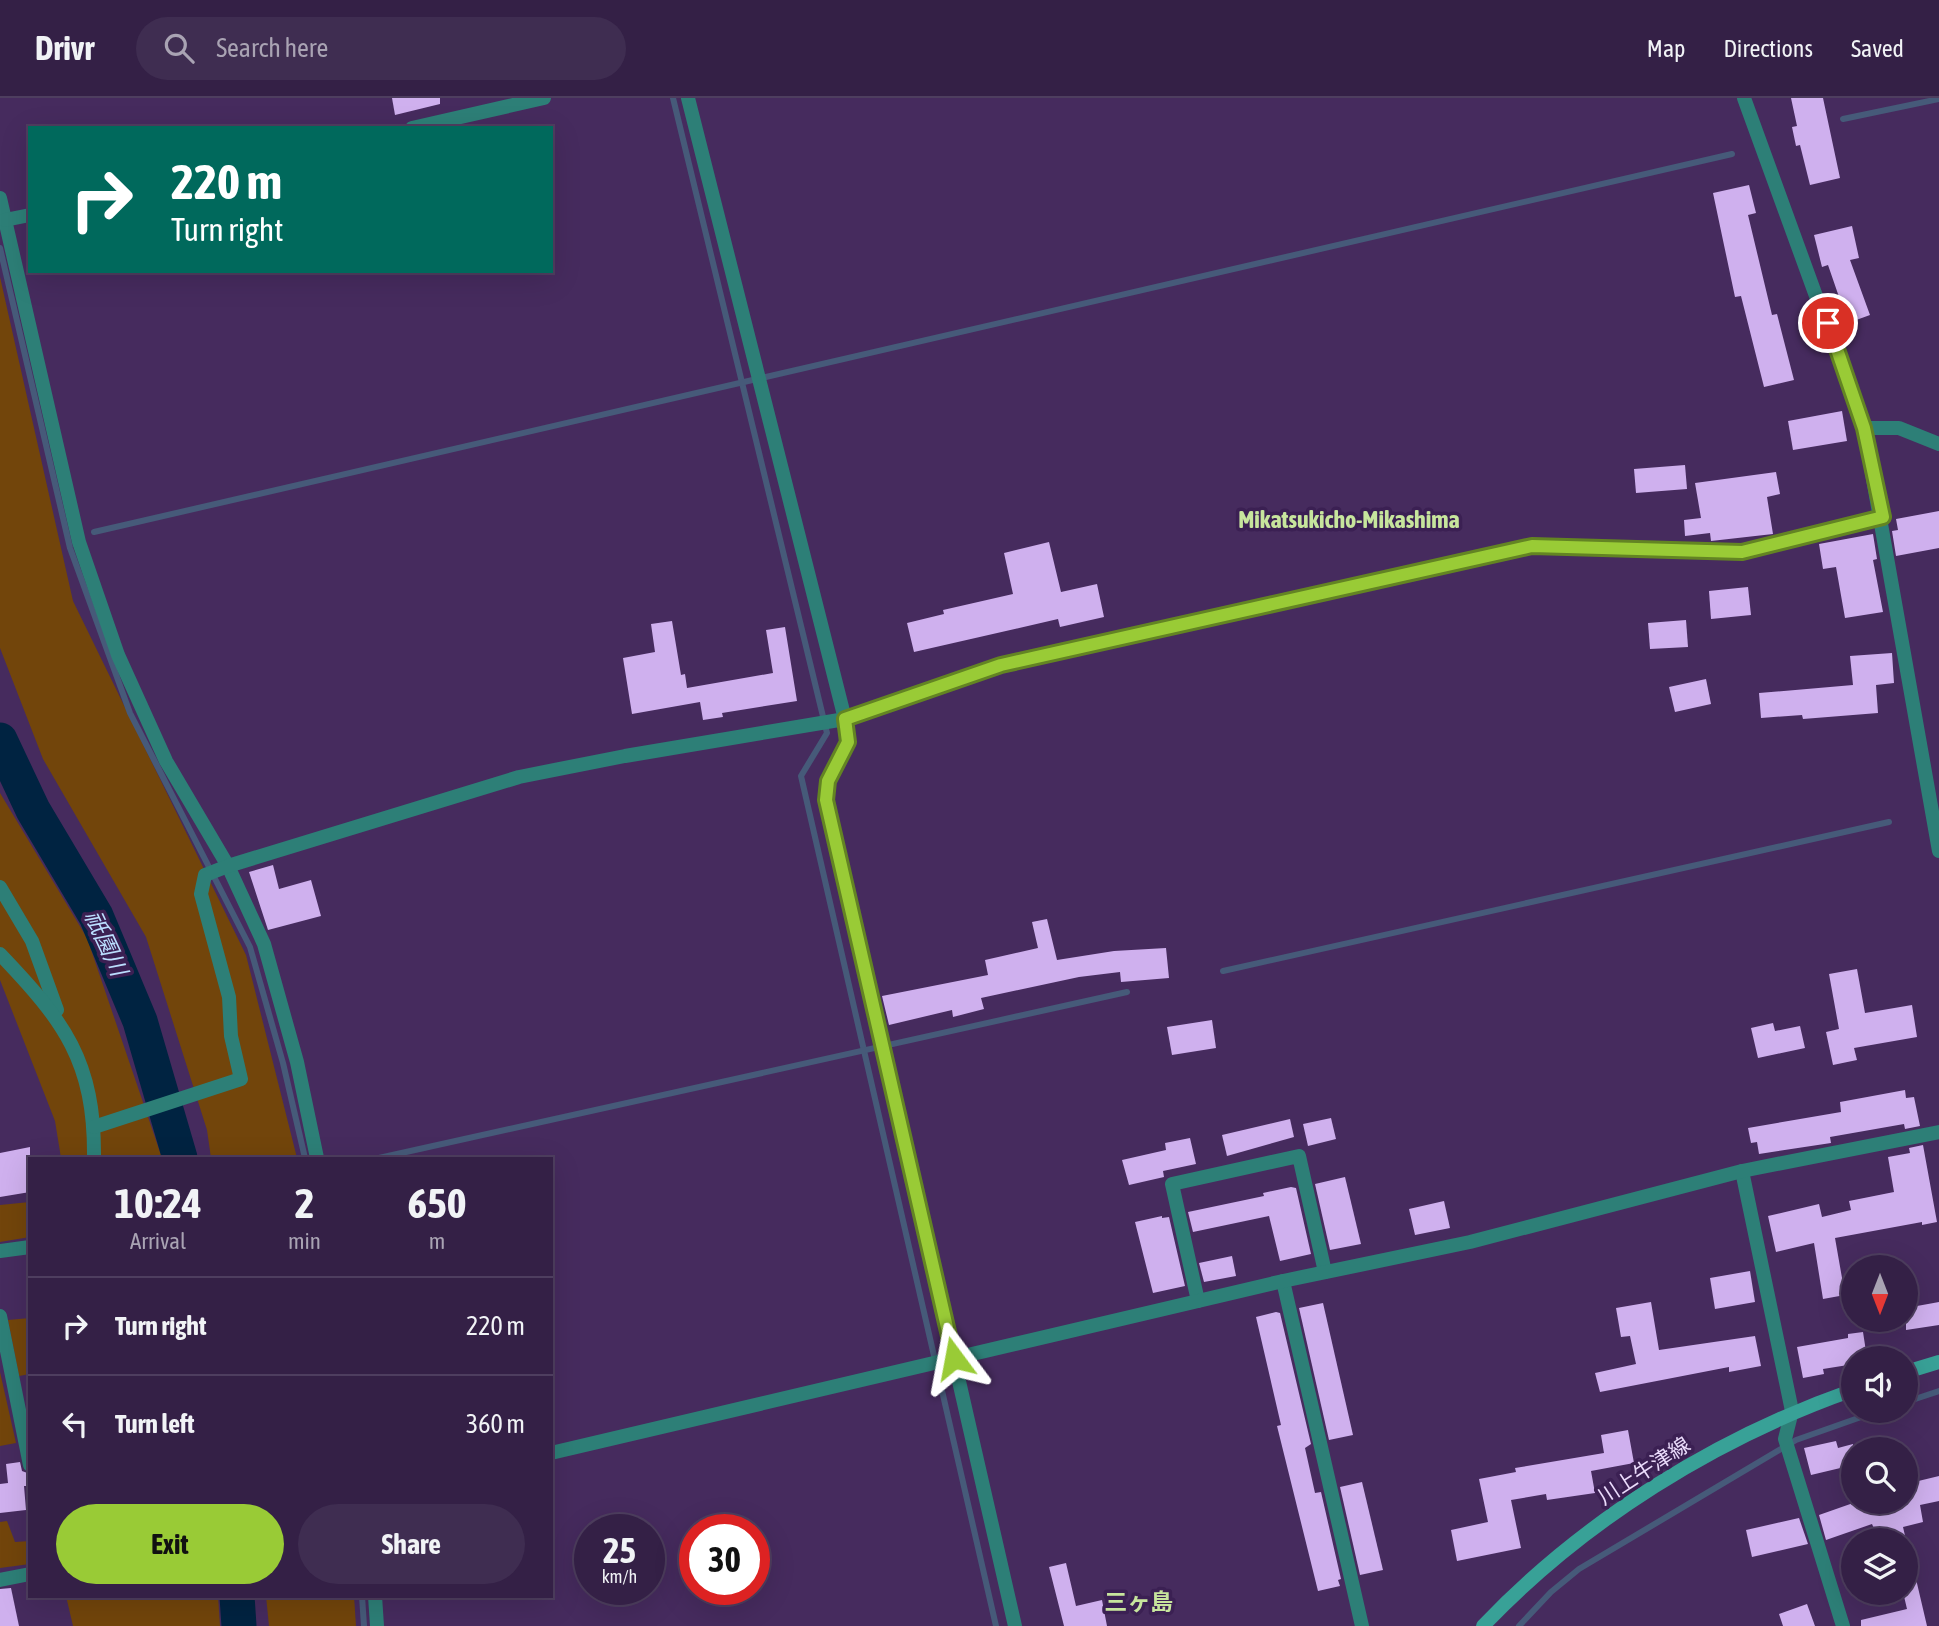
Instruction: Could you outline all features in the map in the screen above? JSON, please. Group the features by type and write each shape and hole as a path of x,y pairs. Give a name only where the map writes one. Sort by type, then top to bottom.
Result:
{"main road":[{"path":"1918,1368 1939,1362"},
{"name":"川上牛津線","path":"1483,1626 1543,1567 1588,1533 1705,1456 1792,1411 1841,1394"}],"street":[{"path":"421,126 544,98"},
{"path":"688,98 845,719 848,742 828,781 826,800 1015,1626"},
{"path":"1744,98 1864,428 1883,517 1939,851"},
{"path":"0,198 79,542 118,655 166,761 228,866 264,944 297,1062 317,1157"},
{"path":"5,220 28,215"},
{"path":"1864,428 1899,428 1939,444"},
{"path":"94,1127 241,1079 231,1036 229,997 201,894 205,875 228,866 519,777 625,756 845,719 1001,665 1532,546 1742,552 1883,517"},
{"path":"0,887 32,941 62,1024 75,1048 94,1127 94,1157"},
{"path":"0,954 62,1024"},
{"path":"553,1453 1283,1281 1470,1242 1742,1171 1939,1132"},
{"path":"1198,1301 1171,1184 1298,1156 1325,1272"},
{"path":"1742,1171 1792,1411 1785,1439 1792,1454 1818,1554 1843,1626"},
{"path":"0,1251 28,1247"},
{"path":"1283,1281 1362,1626"},
{"path":"0,1316 28,1455"},
{"path":"0,1580 28,1574"},
{"path":"375,1598 377,1626"}],"shaded area":[{"path":"0,277 73,601 246,955 297,1157 211,1157 207,1130 146,937 43,759 0,648"},
{"path":"0,793 87,938 162,1157 61,1157 55,1121 0,980"},
{"path":"28,1202 28,1237 0,1242 0,1205"},
{"path":"28,1318 28,1374 19,1376 8,1320"},
{"path":"0,1372 16,1443 0,1446"},
{"path":"7,1521 15,1542 28,1541 28,1564 0,1568 0,1522"},
{"path":"66,1598 218,1598 220,1626 73,1626"},
{"path":"266,1598 354,1598 356,1626 269,1626"}],"building":[{"path":"392,98 440,98 440,104 395,115"},
{"path":"1791,98 1823,98 1840,178 1810,185 1800,145 1796,146 1792,127 1797,126"},
{"path":"1749,185 1756,213 1748,215 1772,315 1777,314 1794,380 1764,387 1741,296 1735,297 1713,193"},
{"path":"1852,226 1859,258 1850,260 1870,315 1848,323 1828,265 1822,267 1814,235"},
{"path":"1842,411 1847,441 1793,450 1788,421"},
{"path":"1685,465 1687,489 1636,493 1634,469"},
{"path":"1776,472 1780,494 1767,497 1773,534 1711,541 1710,533 1685,536 1684,520 1701,518 1695,483"},
{"path":"1939,511 1939,548 1896,556 1892,531 1898,530 1896,519"},
{"path":"1873,534 1877,559 1873,560 1883,612 1845,618 1836,567 1823,569 1819,544"},
{"path":"1049,542 1061,592 1097,584 1104,617 1060,627 1058,619 914,652 907,623 944,614 943,610 1013,594 1004,553"},
{"path":"1748,587 1751,615 1711,619 1709,591"},
{"path":"1686,620 1688,647 1650,649 1648,623"},
{"path":"672,621 681,675 685,674 687,688 773,673 766,630 785,627 797,701 722,713 723,717 703,720 700,702 632,714 623,658 655,652 651,624"},
{"path":"1892,653 1894,683 1876,685 1878,713 1803,719 1802,715 1761,718 1759,693 1853,685 1850,656"},
{"path":"1706,679 1711,704 1675,712 1669,687"},
{"path":"273,865 279,889 311,880 321,916 268,930 249,872"},
{"path":"1047,919 1057,960 1114,951 1166,948 1169,978 1121,982 1120,972 1079,977 981,998 984,1009 953,1017 952,1010 889,1025 882,996 988,975 985,960 1038,948 1032,922"},
{"path":"1857,969 1865,1013 1912,1005 1917,1037 1854,1048 1857,1060 1833,1065 1826,1032 1839,1029 1829,974"},
{"path":"1212,1020 1216,1048 1172,1055 1167,1027"},
{"path":"1773,1023 1775,1031 1800,1026 1805,1048 1758,1058 1751,1028"},
{"path":"1905,1090 1906,1098 1914,1097 1920,1126 1905,1129 1904,1124 1830,1137 1831,1143 1759,1154 1757,1142 1751,1143 1748,1128 1841,1112 1840,1102"},
{"path":"1331,1118 1336,1139 1308,1146 1303,1124"},
{"path":"1290,1119 1294,1137 1227,1156 1222,1135"},
{"path":"1190,1138 1196,1164 1163,1171 1164,1177 1129,1185 1122,1160 1166,1150 1165,1143"},
{"path":"1923,1145 1937,1222 1922,1225 1922,1222 1835,1238 1841,1272 1841,1296 1823,1299 1814,1243 1776,1252 1768,1216 1819,1204 1822,1217 1851,1210 1849,1201 1894,1192 1888,1157 1910,1153 1909,1148"},
{"path":"30,1147 28,1192 0,1197 0,1153"},
{"path":"1345,1177 1361,1244 1330,1250 1315,1184"},
{"path":"1296,1188 1311,1254 1280,1261 1269,1216 1193,1232 1188,1212 1264,1196 1263,1193"},
{"path":"1444,1201 1450,1228 1415,1235 1409,1209"},
{"path":"1169,1217 1185,1286 1153,1293 1135,1222"},
{"path":"1232,1256 1236,1276 1204,1282 1199,1263"},
{"path":"1750,1271 1755,1302 1715,1309 1710,1278"},
{"path":"1651,1302 1659,1350 1755,1336 1761,1366 1729,1372 1729,1367 1600,1392 1595,1373 1636,1364 1630,1336 1621,1337 1616,1308"},
{"path":"1939,1302 1939,1325 1918,1328 1918,1306"},
{"path":"1323,1303 1353,1435 1329,1440 1299,1308"},
{"path":"1280,1313 1311,1444 1305,1448 1315,1493 1321,1492 1341,1579 1338,1580 1340,1586 1318,1591 1277,1426 1281,1425 1256,1317"},
{"path":"1863,1332 1865,1346 1841,1346 1841,1366 1823,1369 1824,1374 1803,1378 1797,1347 1848,1338 1848,1334"},
{"path":"1628,1430 1634,1463 1591,1471 1595,1493 1547,1500 1546,1494 1511,1500 1521,1548 1457,1561 1451,1530 1488,1522 1479,1479 1516,1472 1515,1468 1604,1453 1601,1435"},
{"path":"1836,1441 1838,1448 1841,1447 1841,1468 1811,1475 1804,1448"},
{"path":"20,1462 22,1471 28,1473 28,1486 24,1486 26,1510 0,1513 0,1484 8,1483 6,1464"},
{"path":"1939,1476 1939,1501 1920,1505 1923,1522 1903,1528 1874,1528 1872,1524 1860,1528 1841,1528 1841,1535 1826,1540 1819,1515 1841,1507 1841,1514 1918,1514 1918,1481"},
{"path":"1362,1482 1383,1570 1360,1575 1340,1487"},
{"path":"1799,1518 1808,1544 1752,1557 1746,1530"},
{"path":"1066,1563 1076,1606 1102,1600 1107,1626 1064,1626 1049,1567"},
{"path":"11,1588 19,1626 0,1626 0,1589"},
{"path":"1918,1588 1927,1626 1861,1626 1861,1620 1907,1609 1906,1605 1918,1605"},
{"path":"1807,1604 1815,1626 1783,1626 1779,1614"}],"waterway":[{"path":"673,98 827,733 801,776 996,1626"},
{"path":"1843,119 1939,99"},
{"path":"94,532 1732,154"},
{"path":"0,248 70,548 130,713 250,947 283,1063 305,1157"},
{"name":"祇園川","path":"0,740 33,810 96,916 140,1021 180,1157"},
{"path":"1223,971 1889,822"},
{"path":"384,1157 1127,992"},
{"path":"1918,1398 1939,1391"},
{"path":"1519,1626 1551,1592 1579,1569 1796,1440 1844,1423"},
{"name":"祇園川","path":"237,1598 239,1626"},
{"path":"362,1598 364,1626"}],"district":[{"name":"Mikatsukicho-Mikashima","path":"1349,520"},
{"name":"三ヶ島","path":"1139,1602"}],"route":[{"path":"954,1358 826,800 828,781 848,742 845,719 1001,665 1532,546 1720,554 1742,552 1883,517 1864,428 1828,323"}]}
